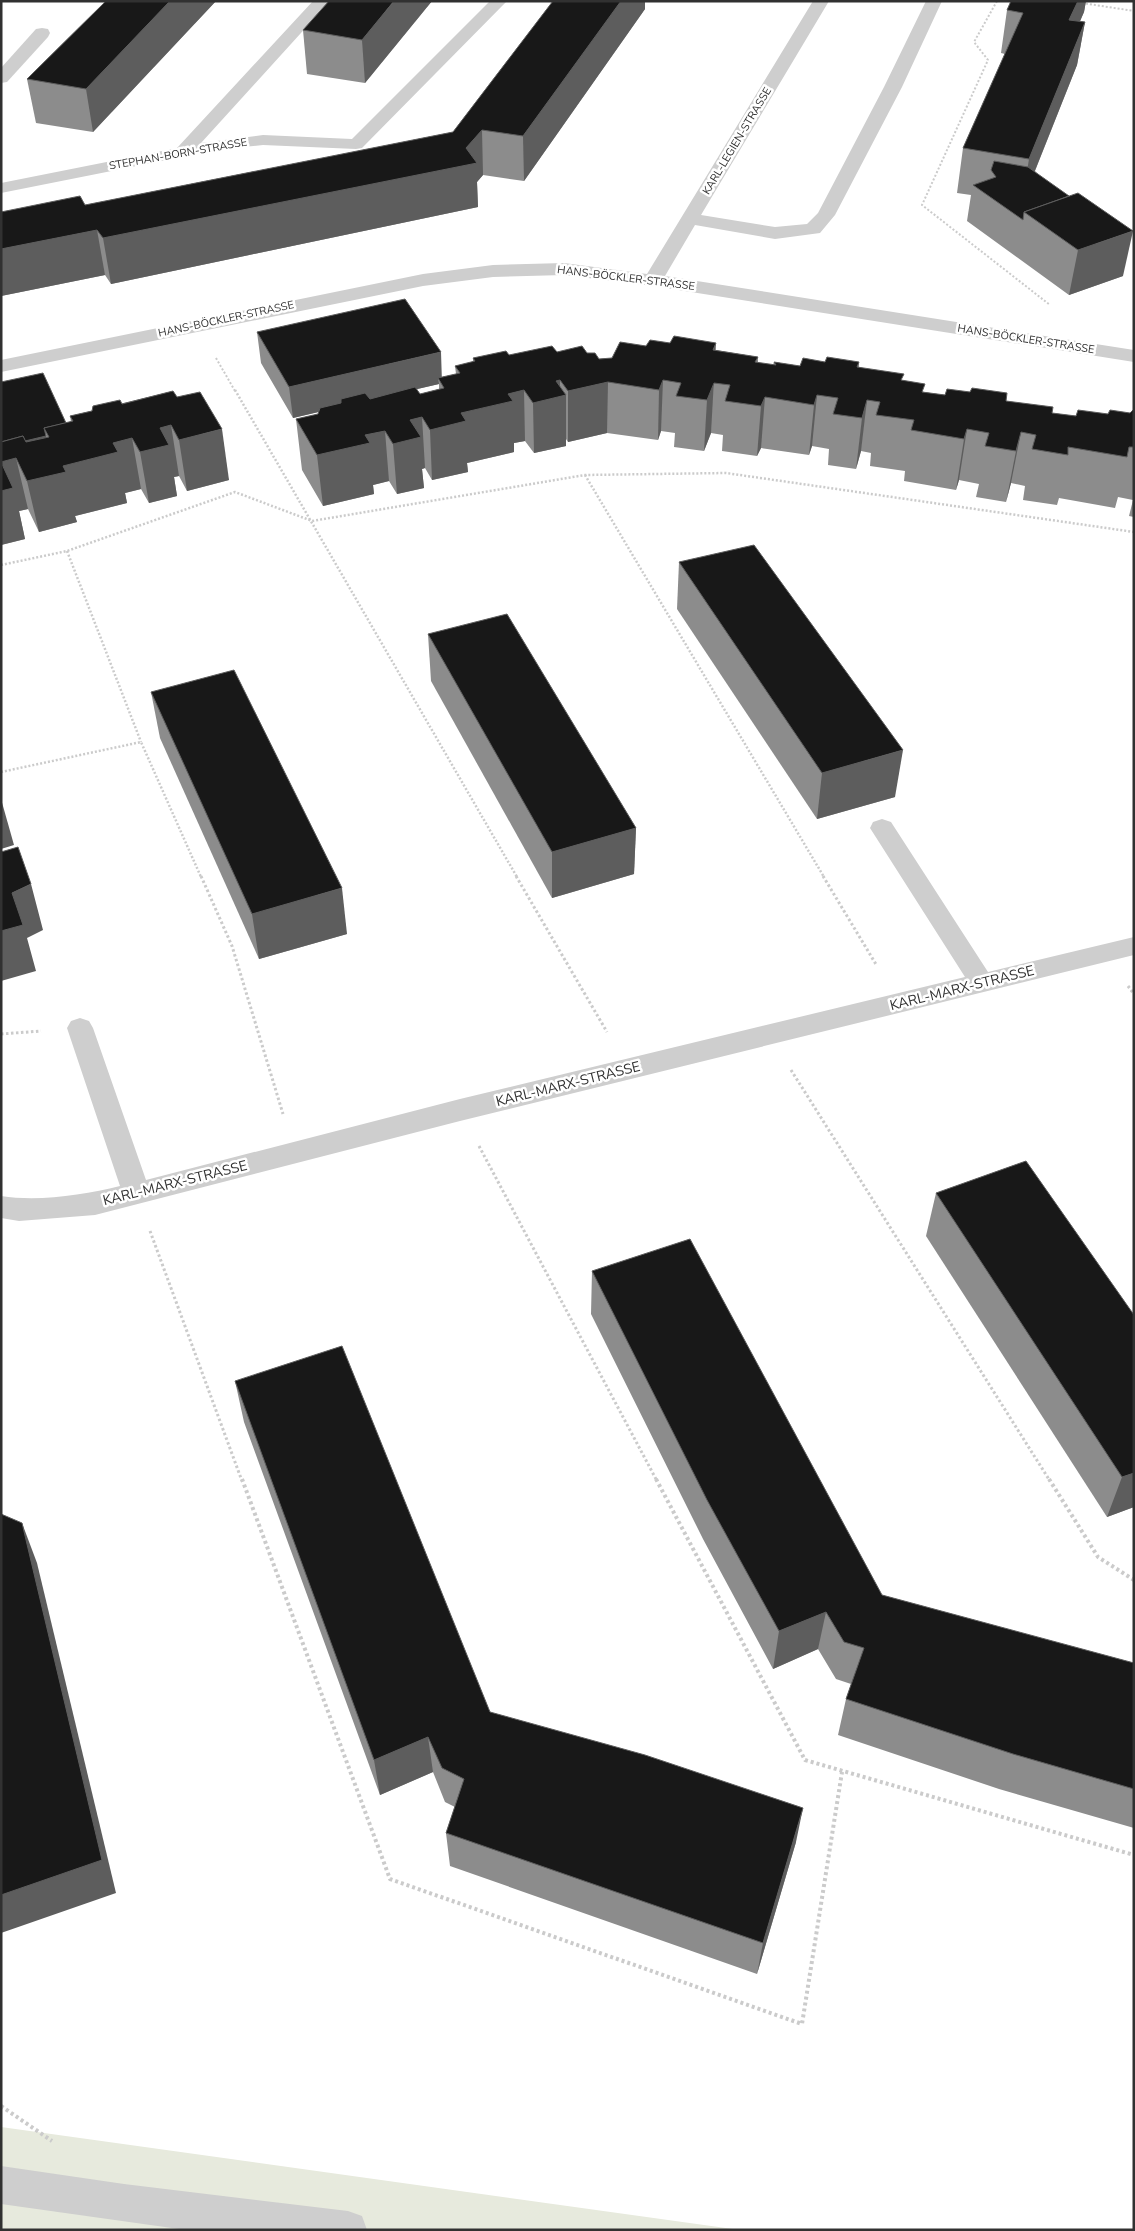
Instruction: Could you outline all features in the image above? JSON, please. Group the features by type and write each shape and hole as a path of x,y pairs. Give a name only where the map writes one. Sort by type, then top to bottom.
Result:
{"street":[{"path":"183,152 322,1"},
{"name":"STEPHAN-BORN-STRASSE","path":"1,188 222,144 263,140 356,144 499,1"},
{"name":"KARL-LEGIEN-STRASSE","path":"653,280 821,1"},
{"path":"690,219 775,233 813,229 826,215 831,206 893,87 934,1"},
{"path":"1,78 42,33"},
{"name":"HANS-BÖCKLER-STRASSE","path":"1,366 423,280 493,271 564,269 653,280 1134,356"},
{"path":"882,828 982,983"},
{"name":"KARL-MARX-STRASSE","path":"1,1207 19,1210 95,1204 460,1110 1134,946"},
{"path":"80,1028 136,1193"},
{"path":"1,2185 124,2204 348,2230"}],"path":[{"path":"997,1 974,42 988,60 922,205 1110,352"},
{"path":"1079,3 1134,11"},
{"path":"197,325 629,1069"},
{"path":"1,565 67,551 235,492 312,521 585,475 726,474 1134,532"},
{"path":"585,475 899,1003"},
{"path":"67,551 141,742 232,946 295,1152"},
{"path":"1,772 141,742"},
{"path":"769,1035 1098,1557 1134,1580"},
{"path":"460,1110 805,1760 1134,1855"},
{"path":"136,1193 390,1879 802,2024 842,1772"}],"shaded area":[{"path":"1,2127 740,2230 1,2230"}],"building":[{"path":"106,1 170,1 86,89 27,79"},
{"path":"329,1 394,1 362,40 303,30"},
{"path":"553,1 621,1 523,136 482,130 466,148 477,163 103,238 97,230 1,249 1,212 80,196 85,205 453,132"},
{"path":"1011,1 1078,1 1069,20 1085,22 1029,159 963,148 1023,13 1007,10"},
{"path":"994,161 1028,167 1069,196 1024,212 1023,220 973,185 996,177 991,170"},
{"path":"1078,193 1133,231 1078,250 1024,212"},
{"path":"405,299 441,352 289,387 257,332"},
{"path":"674,336 716,343 713,350 758,357 755,362 776,365 774,362 800,366 803,358 825,362 827,357 859,362 857,367 904,374 901,380 925,384 922,392 945,395 947,389 970,392 972,388 1007,393 1006,401 1053,407 1052,413 1076,416 1078,410 1108,414 1110,410 1130,413 1134,409 1134,447 1129,447 1127,457 1068,447 1068,455 1032,449 1036,435 1021,432 1016,451 985,446 989,433 967,429 964,439 911,430 914,420 876,415 880,402 867,400 862,418 833,414 838,398 817,395 814,405 765,397 761,406 725,401 730,385 714,383 707,400 676,396 681,383 663,380 659,390 608,382 568,391 560,380 556,381 566,395 533,403 524,390 508,394 513,401 461,413 466,421 430,430 422,417 410,420 421,437 393,444 385,431 365,435 370,443 317,455 296,419 318,414 320,408 341,403 341,399 365,393 370,399 415,387 420,394 444,388 438,378 460,373 455,366 475,361 473,358 506,351 509,355 552,346 557,352 582,346 587,353 595,353 599,359 612,358 620,342 646,346 650,340 670,343"},
{"path":"43,373 66,423 44,428 46,436 25,441 23,436 1,442 1,382"},
{"path":"173,391 177,397 200,392 222,429 179,440 171,425 160,428 169,445 140,452 132,438 113,443 118,452 63,466 66,472 27,481 16,458 1,462 1,442 23,436 26,442 49,437 44,428 73,421 70,416 92,411 93,406 120,400 122,404"},
{"path":"1,462 13,488 1,491"},
{"path":"754,545 903,750 822,773 679,562"},
{"path":"507,614 636,828 552,852 428,634"},
{"path":"234,670 342,888 252,914 151,692"},
{"path":"18,847 31,884 12,893 23,925 1,931 1,852"},
{"path":"1026,1161 1134,1315 1134,1473 1122,1477 936,1193"},
{"path":"690,1239 882,1595 1134,1663 1134,1789 1013,1754 846,1699 864,1648 844,1642 826,1612 779,1631 707,1500 592,1271"},
{"path":"342,1346 490,1712 645,1755 803,1808 763,1943 446,1833 464,1779 442,1768 428,1737 374,1760 235,1381"},
{"path":"1,1514 22,1523 102,1860 1,1895"}]}
